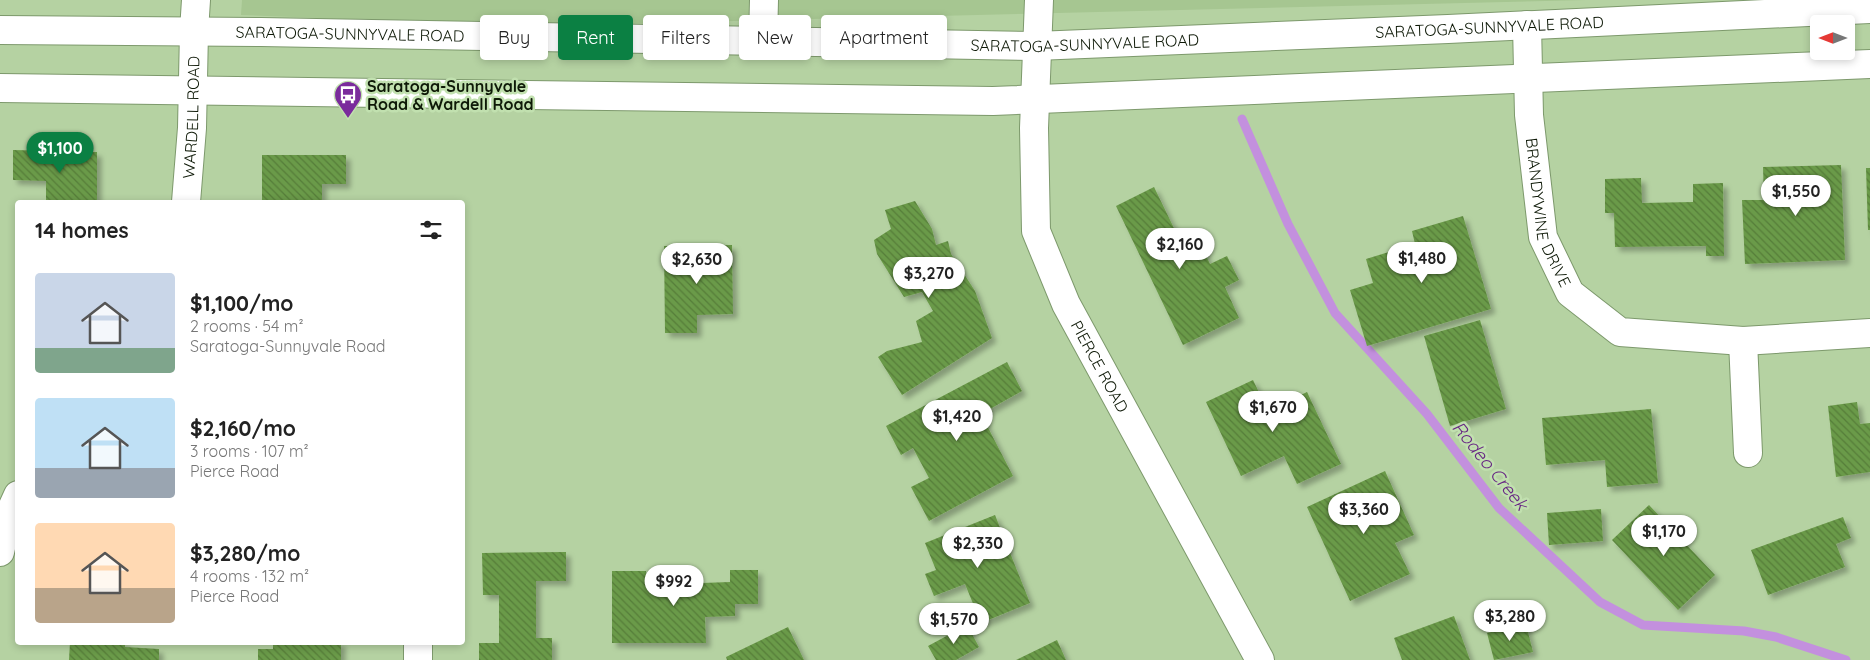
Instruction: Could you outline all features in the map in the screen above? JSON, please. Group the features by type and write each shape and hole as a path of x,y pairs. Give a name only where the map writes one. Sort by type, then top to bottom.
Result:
{"main road":[{"name":"WARDELL ROAD","path":"186,200 196,0"},
{"path":"764,0 764,15"},
{"name":"PIERCE ROAD","path":"1039,0 1035,100 1036,231 1066,304 1260,660"},
{"name":"SARATOGA-SUNNYVALE ROAD","path":"811,42 1036,46 1870,9"},
{"name":"BRANDYWINE DRIVE","path":"1527,25 1527,79 1543,237 1570,293 1620,332 1743,341 1870,333"},
{"name":"SARATOGA-SUNNYVALE ROAD","path":"0,30 739,41"},
{"path":"0,88 1035,100 1870,64"},
{"path":"1743,341 1748,454"},
{"path":"0,552 8,517 15,502"},
{"path":"418,645 418,660"}],"shaded area":[{"path":"242,0 1586,0 947,16 821,15 821,19 811,19 811,15 739,15 739,21 729,21 729,15 643,15 643,23 633,23 633,15 558,15 558,25 548,26 548,15 480,15 480,24 241,15"}],"building":[{"path":"13,150 97,152 97,200 46,200 46,181 13,180"},
{"path":"262,155 346,155 346,184 322,184 322,200 262,200"},
{"path":"1841,165 1845,260 1745,264 1742,200 1764,200 1763,167"},
{"path":"1866,168 1870,168 1870,230 1868,230"},
{"path":"1641,178 1642,203 1693,202 1693,184 1723,183 1724,256 1706,256 1706,246 1615,247 1614,213 1605,213 1605,179"},
{"path":"1154,187 1187,255 1202,247 1210,264 1227,256 1239,280 1225,287 1239,318 1183,345 1116,206"},
{"path":"915,201 932,229 936,245 948,241 951,254 975,291 992,338 902,395 878,357 887,351 922,342 916,321 933,311 922,292 904,297 877,254 874,240 891,229 885,210"},
{"path":"1463,216 1491,309 1367,346 1350,290 1373,283 1366,259 1415,244 1412,231"},
{"path":"732,245 733,314 697,315 697,333 665,333 664,246"},
{"path":"1480,320 1506,409 1450,426 1424,336"},
{"path":"1007,362 1022,391 981,414 1013,476 929,521 911,487 929,478 913,448 901,455 886,426"},
{"path":"1253,380 1268,411 1307,392 1341,464 1297,484 1284,456 1241,476 1206,402"},
{"path":"1857,402 1860,424 1870,423 1870,472 1836,477 1828,406"},
{"path":"1651,409 1658,483 1607,487 1605,460 1546,465 1542,418"},
{"path":"1385,471 1414,535 1395,543 1410,574 1350,601 1307,507"},
{"path":"1649,505 1715,575 1678,610 1612,540"},
{"path":"1601,509 1603,541 1549,545 1547,513"},
{"path":"995,515 1030,603 981,623 965,584 934,596 925,574 936,570 925,543"},
{"path":"1843,517 1851,538 1836,544 1845,567 1768,595 1751,550"},
{"path":"566,552 566,581 536,581 536,638 552,638 552,660 479,660 479,643 499,643 499,595 483,595 482,553"},
{"path":"730,570 758,570 758,604 735,604 735,616 705,617 706,643 612,643 612,571 646,571 646,585 730,582"},
{"path":"1454,616 1470,660 1402,660 1394,638"},
{"path":"1526,624 1533,652 1494,660 1487,633"},
{"path":"967,625 979,647 956,660 936,660 928,646"},
{"path":"788,627 804,660 727,660 726,657"},
{"path":"1057,640 1066,660 1016,660"},
{"path":"70,645 125,645 125,647 159,649 159,660 69,660"},
{"path":"273,645 341,645 341,660 258,660 258,649 273,649"}],"waterway":[{"name":"Rodeo Creek","path":"1242,119 1288,224 1335,313 1427,414 1499,508 1600,602 1643,625 1744,631 1776,637 1846,660"}],"place":[{"name":"Saratoga-Sunnyvale Road & Wardell Road","path":"348,119"}]}
